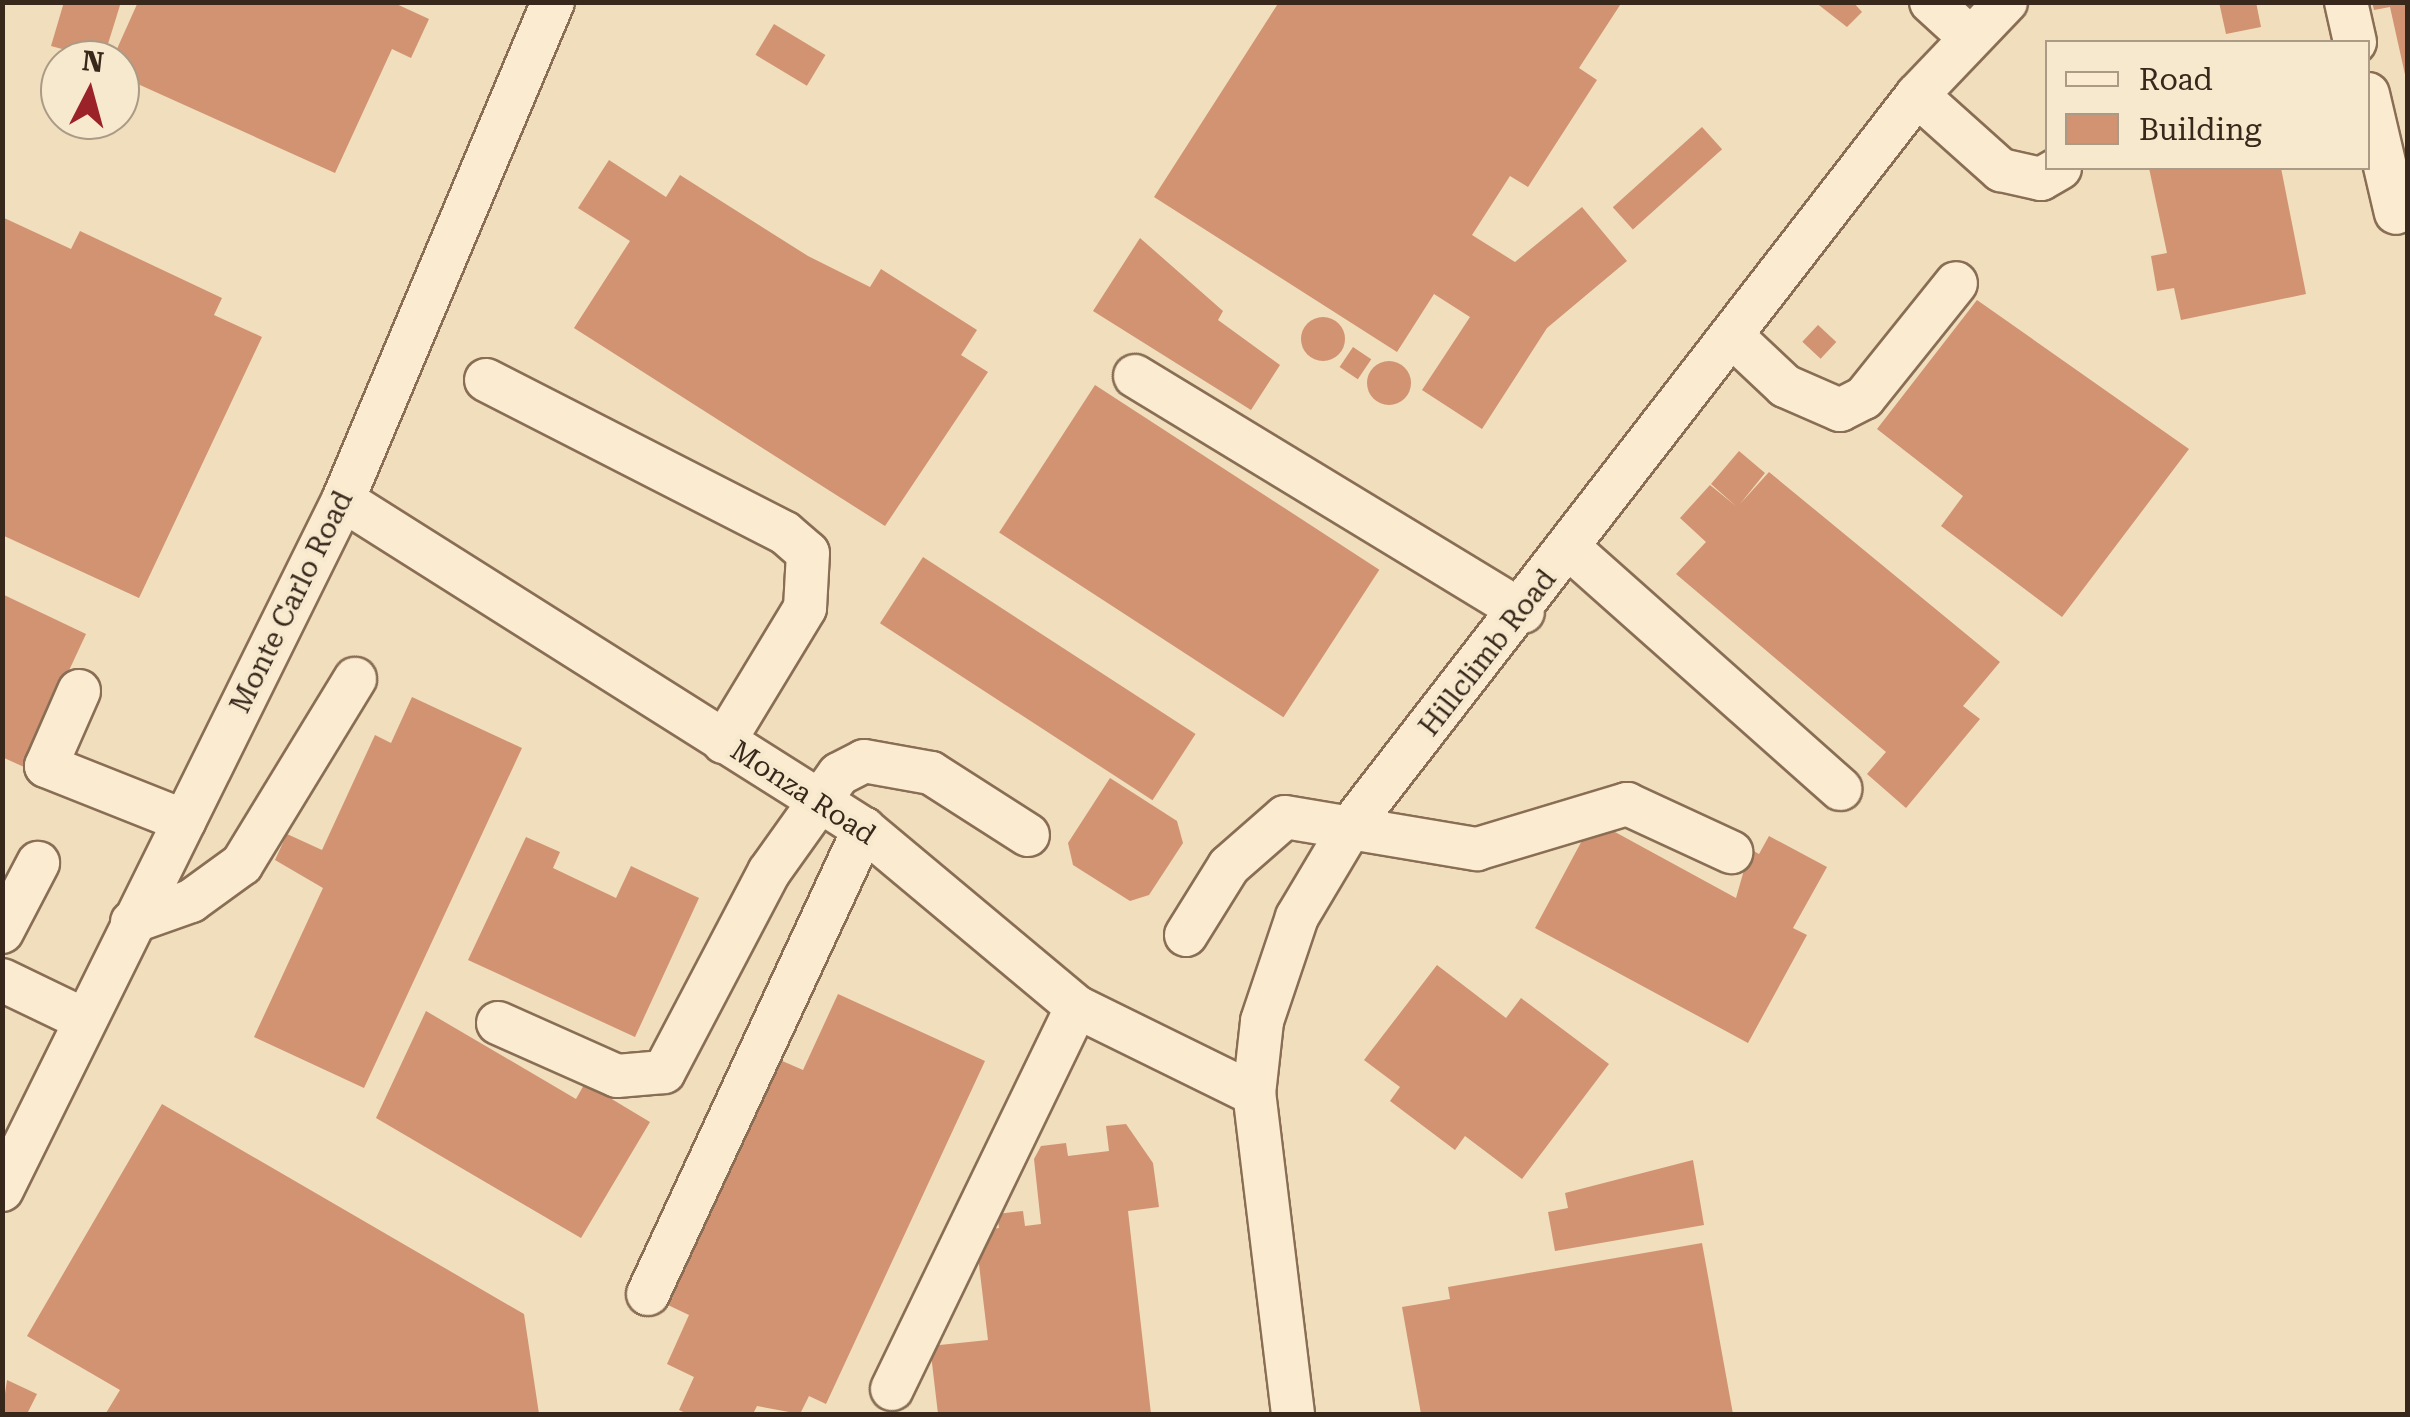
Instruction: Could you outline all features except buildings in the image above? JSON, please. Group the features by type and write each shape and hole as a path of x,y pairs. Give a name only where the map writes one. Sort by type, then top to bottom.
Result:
{"street":[{"name":"Monte Carlo Road","path":"2,1190 342,500 553,2"},
{"path":"1931,2 1966,34"},
{"name":"Hillclimb Road","path":"1294,1414 1254,1094 1262,1021 1297,917 1354,823 1523,612 1917,95 1966,34 2006,2"},
{"path":"2346,2 2355,40"},
{"path":"1917,95 2001,170 2041,179 2057,170"},
{"path":"2370,102 2396,213"},
{"path":"1732,336 1785,386 1840,410 1864,398 1956,284"},
{"path":"1134,376 1523,612"},
{"path":"486,380 785,533 808,554 804,608 724,742"},
{"name":"Monza Road","path":"342,500 864,830 1077,1006 1254,1094"},
{"path":"1569,548 1840,789"},
{"path":"132,922 190,901 242,864 355,679"},
{"path":"80,690 46,766 184,821"},
{"path":"498,1023 617,1076 664,1072 768,872 818,802 864,761 901,761 1028,834"},
{"path":"1186,935 1229,866 1285,817 1354,823 1477,849 1627,804 1731,852"},
{"path":"648,1294 864,830"},
{"path":"2,932 38,863"},
{"path":"2,980 84,1020"},
{"path":"892,1389 1077,1006"}]}
